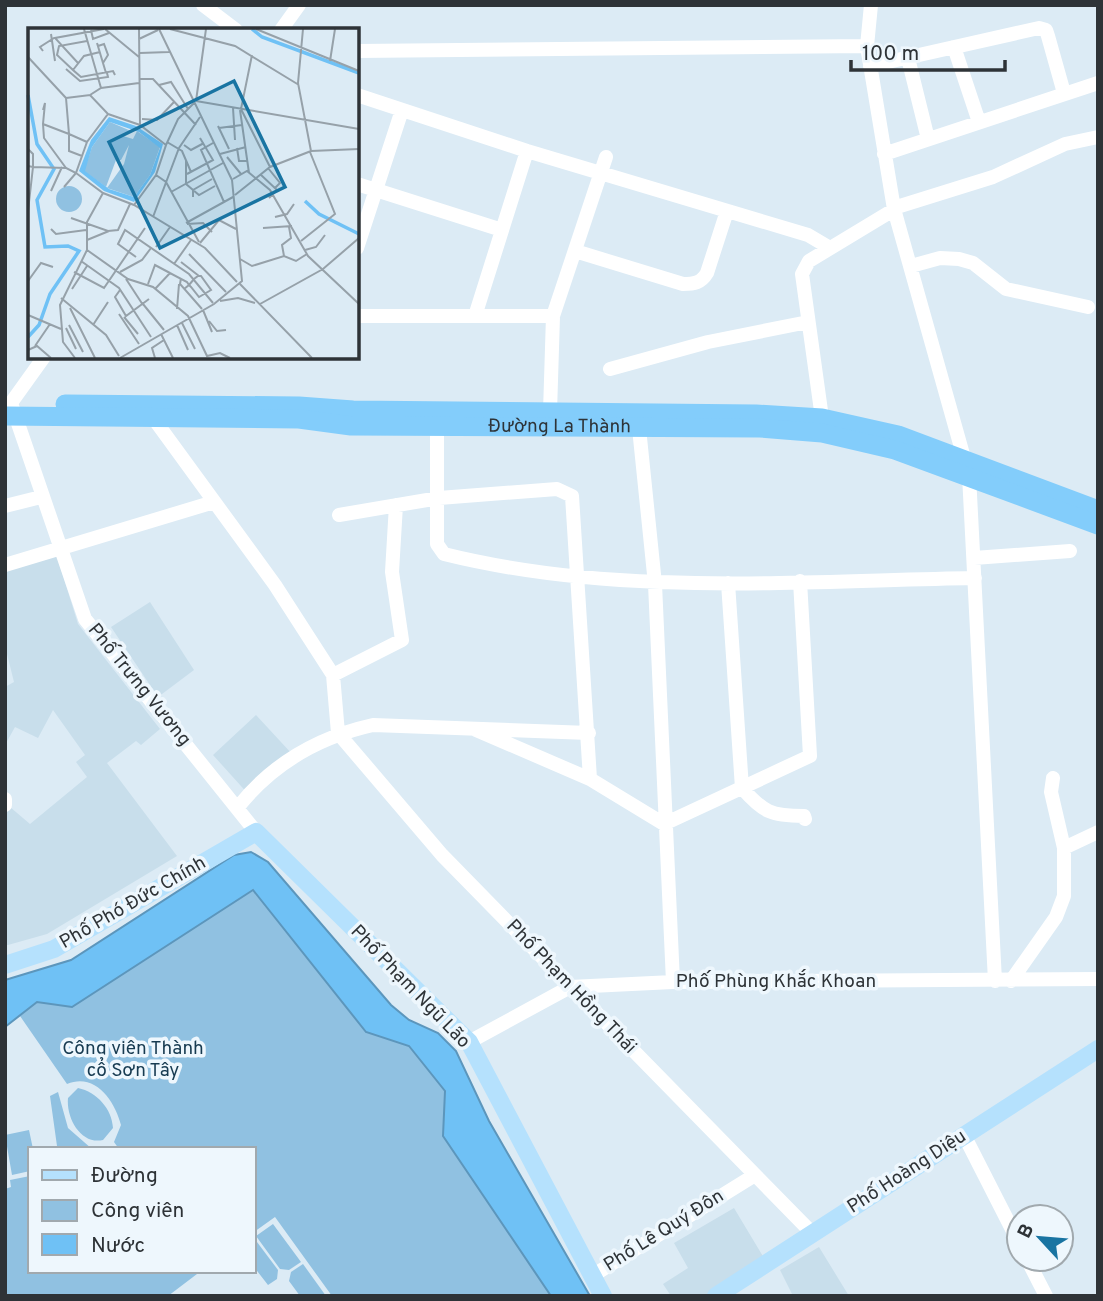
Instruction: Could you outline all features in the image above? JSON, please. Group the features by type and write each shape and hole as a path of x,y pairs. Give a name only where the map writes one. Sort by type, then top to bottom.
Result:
{"highway":[{"name":"Đường La Thành","path":"8,407 154,419 299,419 351,426 760,428 822,433 967,467 1098,510"},
{"name":"Đường La Thành","path":"8,407 756,414 822,418 898,435 1098,524"}],"main road":[{"name":"Phố Phó Đức Chính","path":"5,965 54,949 256,832"},
{"name":"Phố Phạm Ngũ Lão","path":"256,832 469,1042 592,1276"},
{"name":"Phố Hoàng Diệu","path":"716,1296 1098,1049"},
{"name":"Phố Lê Quý Đôn","path":"592,1276 603,1296"}],"street":[{"path":"203,5 233,28"},
{"path":"282,28 299,5"},
{"path":"870,5 867,47 894,209 967,467 995,981"},
{"path":"870,65 1039,28 1046,30 1064,93"},
{"path":"359,51 867,47"},
{"path":"954,47 979,122"},
{"path":"908,58 928,139"},
{"path":"884,154 1098,83"},
{"path":"359,96 527,151 808,235 830,248"},
{"path":"359,242 402,110"},
{"path":"822,418 808,322 804,268 830,248 894,209 993,177 1065,144 1098,137"},
{"path":"475,316 527,151"},
{"path":"550,412 553,316 606,158"},
{"path":"359,185 502,230"},
{"path":"575,251 683,285 693,284 702,280 707,273 727,211"},
{"path":"911,266 940,258 959,259 972,263 1006,289 1088,307"},
{"path":"359,316 553,316"},
{"path":"610,369 708,342 808,322"},
{"path":"8,407 43,359"},
{"name":"Phố Trưng Vương","path":"8,407 85,619 256,832"},
{"path":"154,419 275,585 333,676 338,733"},
{"path":"437,427 437,544 444,554 579,577 655,584 975,578"},
{"path":"639,428 655,584 673,982"},
{"path":"340,515 435,499 565,491 572,496 575,507 590,779"},
{"path":"5,506 41,497"},
{"path":"5,565 214,502"},
{"path":"333,676 402,640 392,572 396,505"},
{"path":"974,558 1070,551"},
{"path":"664,824 810,756 800,581"},
{"path":"728,583 742,788 759,807 771,814 804,816 805,819"},
{"path":"238,807 256,785 281,764 338,733 373,725 589,733"},
{"path":"474,729 590,779 664,824"},
{"name":"Phố Phạm Hồng Thái","path":"338,733 442,855 812,1233"},
{"path":"1011,981 1056,917 1064,896 1064,848 1051,792 1053,778"},
{"path":"5,799 5,805"},
{"path":"1064,848 1098,832"},
{"name":"Phố Phùng Khắc Khoan","path":"469,1042 570,987 673,982 1098,979"},
{"path":"964,1135 1005,1216"},
{"name":"Phố Lê Quý Đôn","path":"592,1276 755,1175"},
{"path":"1034,1273 1046,1296"}],"shaded area":[{"path":"56,553 78,624 160,729 141,745 136,741 107,763 177,856 47,934 5,945 5,815 10,807 30,824 87,777 76,762 85,755 53,710 38,738 15,727 5,745 5,687 14,682 5,646 5,568"},
{"path":"150,602 194,670 158,697 111,627"},
{"path":"256,715 293,755 250,796 213,755"},
{"path":"734,1208 764,1258 707,1296 671,1296 663,1284 688,1268 674,1243"},
{"path":"819,1247 849,1296 793,1296 780,1270"}],"green space":[{"name":"Công viên Thành cổ Sơn Tây","path":"253,890 366,1032 409,1046 445,1091 443,1136 551,1296 332,1296 275,1217 256,1231 256,1147 118,1147 114,1142 121,1125 109,1098 95,1085 86,1082 67,1084 20,1016 37,1002 72,1007"},
{"path":"78,1088 97,1097 110,1114 113,1128 103,1140 88,1138 72,1121 68,1098"},
{"path":"58,1092 68,1128 90,1147 53,1147 57,1146 50,1096"},
{"path":"29,1130 33,1147 28,1147 28,1171 12,1175 5,1135"},
{"path":"28,1176 28,1273 197,1274 168,1296 5,1296 5,1189 11,1187 10,1180"},
{"path":"273,1224 301,1262 289,1270 280,1269 256,1236"},
{"path":"256,1241 278,1270 277,1279 268,1285 256,1270"},
{"path":"303,1264 326,1296 300,1296 289,1281 291,1272"}],"water":[{"path":"251,852 268,862 391,1005 409,1020 438,1033 456,1051 489,1121 590,1296 551,1296 443,1136 445,1091 409,1046 366,1032 253,890 72,1007 37,1002 5,1027 5,980 71,960 234,855"}]}
